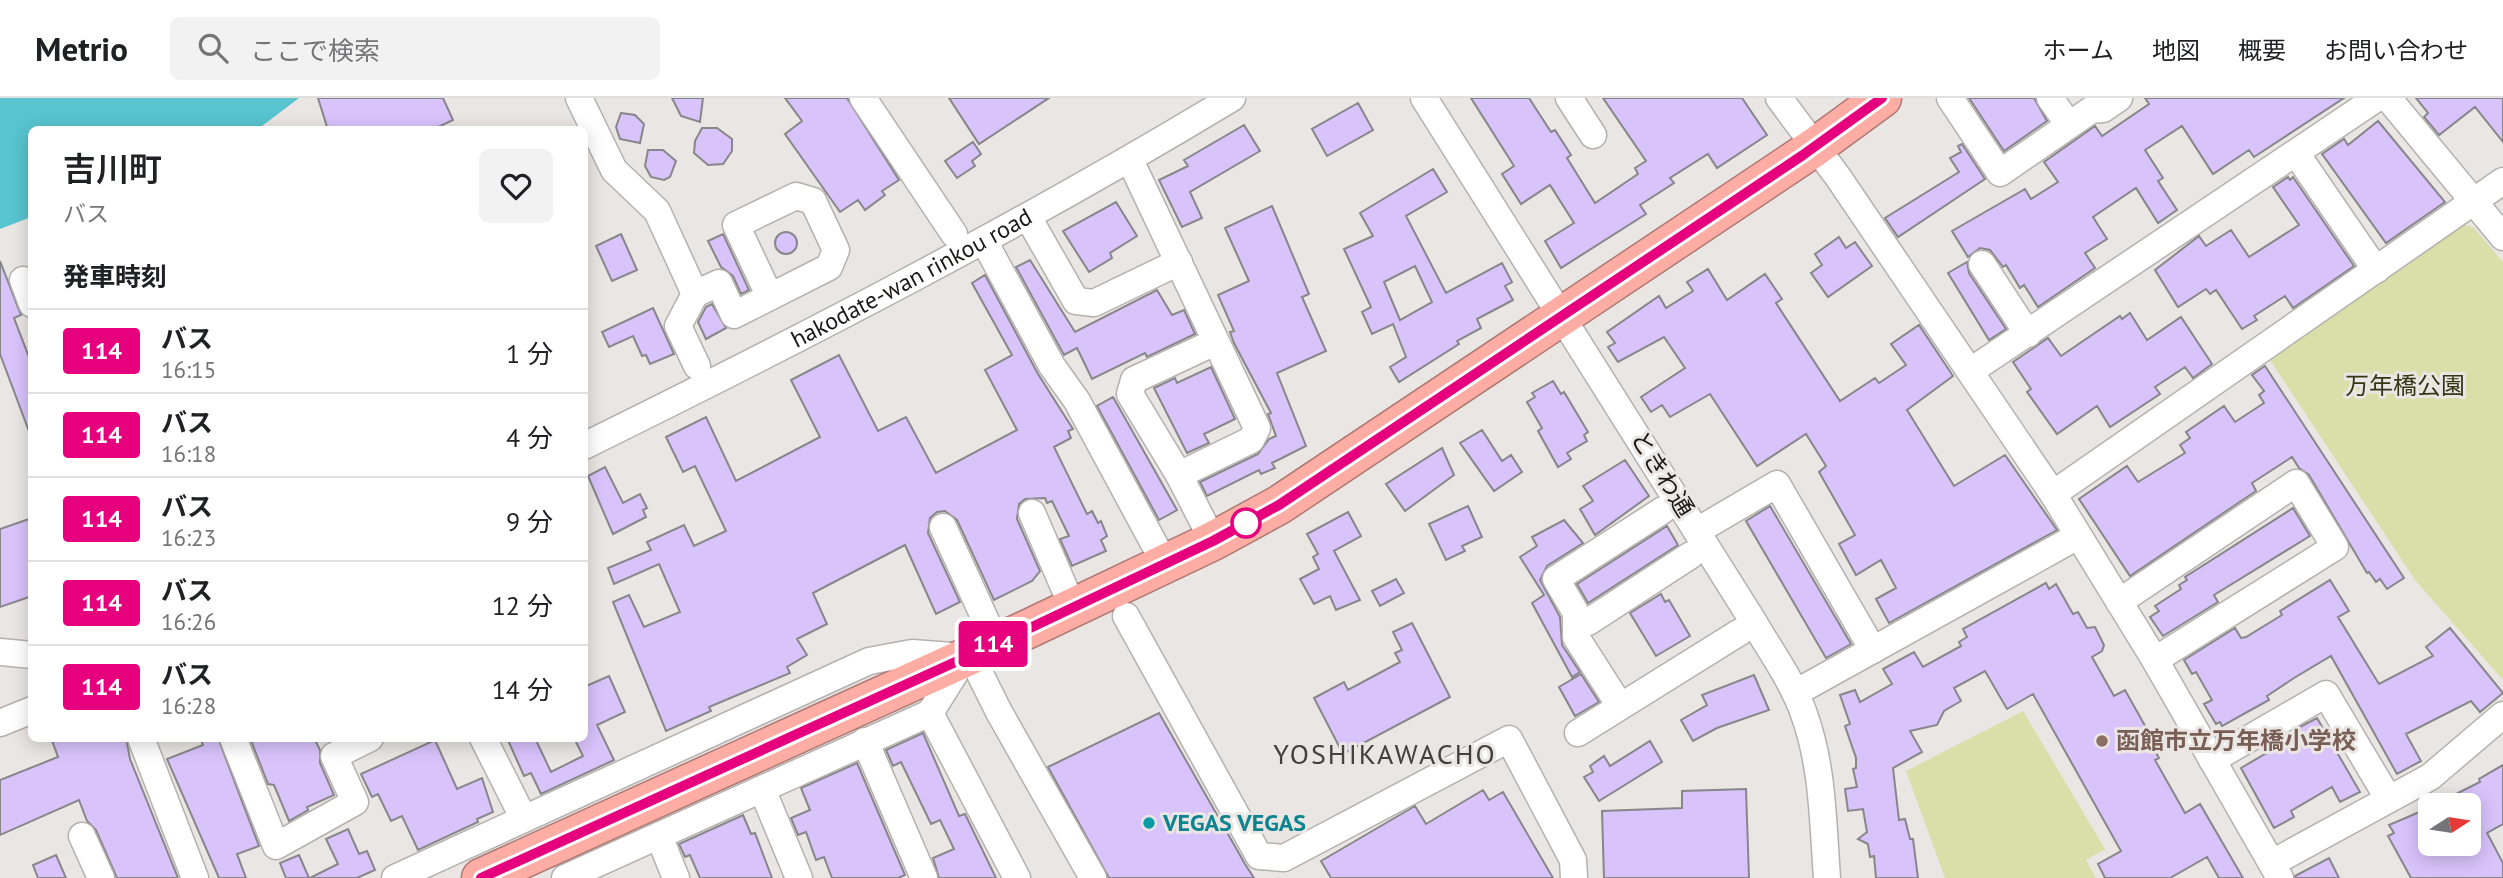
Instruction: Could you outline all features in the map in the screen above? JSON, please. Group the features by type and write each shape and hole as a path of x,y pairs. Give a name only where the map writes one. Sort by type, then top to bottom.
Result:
{"highway":[{"path":"481,878 1073,608 1213,541 1279,505 1815,147 1882,98"}],"street":[{"path":"579,98 614,170 657,211 695,294"},
{"path":"863,98 954,234"},
{"name":"hakodate-wan rinkou road","path":"588,444 754,362 984,241 1130,160 1232,98"},
{"name":"ときわ通","path":"1424,98 1562,316 1694,543 1795,693 1816,757 1827,878"},
{"path":"1569,98 1593,135"},
{"path":"1779,98 2053,494 2155,660 2276,871 2388,798 2430,777 2503,715"},
{"path":"1951,98 2000,173 2091,110 2103,109 2119,98"},
{"path":"2050,98 2069,125"},
{"path":"1981,364 2377,98"},
{"path":"2389,98 2503,237"},
{"path":"2296,153 2376,270"},
{"path":"1130,160 1180,262 1257,433 1251,440 1179,475"},
{"path":"2053,494 2503,181"},
{"path":"1028,217 1076,301 1081,303 1094,303 1180,262"},
{"path":"984,241 1052,366 1077,401 1165,564"},
{"path":"1982,264 2028,334"},
{"path":"697,366 678,326 695,294 719,283 734,315 770,298"},
{"path":"1213,541 1179,475 1130,394 1131,383 1215,341"},
{"path":"2119,602 2296,483 2335,547 2155,660"},
{"path":"1576,624 1588,622 1777,484 1873,650"},
{"path":"1620,706 1576,637 1576,613 1556,579 1663,510"},
{"path":"1032,513 1073,608"},
{"path":"943,527 977,651 999,712 1093,878"},
{"path":"1795,693 2078,536"},
{"path":"1126,617 1265,867 1509,740 1573,860 1574,878"},
{"path":"1578,733 1740,632"},
{"path":"565,878 930,713 977,651"},
{"path":"395,878 869,661 912,653 977,651"},
{"path":"0,652 28,654"},
{"path":"2212,760 2326,694 2388,798"},
{"path":"0,723 28,712"},
{"path":"930,713 1017,878"},
{"path":"865,741 923,878"},
{"path":"143,742 195,878"},
{"path":"235,742 276,846 355,802 330,747 352,742"},
{"path":"485,742 524,819"},
{"path":"762,789 799,878"},
{"path":"82,836 101,878"},
{"path":"659,836 676,878"}],"green space":[{"name":"万年橋公園","path":"2464,225 2473,227 2503,262 2503,680 2415,580 2270,360"},
{"path":"2023,711 2105,849 2086,860 2096,878 1945,878 1906,771"}],"water":[{"path":"0,98 299,98 262,126 28,126 28,218 0,229"}],"building":[{"path":"318,98 443,98 453,120 440,126 327,126"},
{"path":"672,98 703,98 700,122 681,116"},
{"path":"785,98 847,98 899,180 882,191 885,195 865,210 858,200 840,212 785,134 802,121"},
{"path":"949,98 1049,98 979,144"},
{"path":"1471,98 1529,98 1551,132 1555,130 1571,155 1567,158 1595,203 1638,174 1635,168 1646,161 1603,98 1742,98 1767,135 1717,168 1708,154 1670,178 1674,183 1640,205 1646,214 1561,268 1545,241 1574,223 1550,185 1521,204 1502,174 1514,166"},
{"path":"1969,98 2034,98 2047,121 2004,151"},
{"path":"2145,98 2344,98 2254,157 2249,150 2213,174 2182,126 2145,150 2163,178 2158,181 2177,210 2158,223 2136,188 2093,217 2107,239 2085,253 2095,268 2038,307 2024,285 2020,288 2006,265 2003,267 1990,250 1980,248 1968,257 1952,231 2025,189 2031,199 2058,182 2044,162 2095,126 2102,136 2149,104"},
{"path":"2416,98 2503,98 2503,142 2475,107 2439,135 2424,117 2428,113"},
{"path":"1358,103 1373,130 1327,156 1312,129"},
{"path":"621,113 635,115 644,124 640,143 620,139 616,127"},
{"path":"2378,121 2445,202 2386,243 2322,154 2344,139 2348,145"},
{"path":"1244,125 1260,151 1190,192 1202,218 1182,227 1159,180 1188,166 1184,160"},
{"path":"702,128 717,128 732,139 732,151 723,164 708,165 694,153 695,141"},
{"path":"973,142 981,154 972,161 975,166 957,178 945,161"},
{"path":"1962,144 1985,179 1898,237 1885,218 1959,172 1950,158 1961,152 1958,146"},
{"path":"648,150 663,150 676,161 670,177 664,180 651,177 645,166"},
{"path":"1433,169 1447,192 1406,216 1446,293 1502,263 1512,282 1505,286 1513,300 1477,319 1481,328 1457,341 1459,344 1399,382 1390,367 1406,357 1393,324 1372,334 1362,312 1371,307 1344,249 1373,236 1360,213","holes":["1415,266 1432,302 1400,320 1384,282"]},
{"path":"2288,177 2290,180 2293,177 2354,266 2293,308 2285,296 2254,316 2257,320 2242,329 2216,290 2210,294 2206,289 2178,307 2155,270 2199,236 2206,246 2231,230 2249,257 2299,225 2273,187"},
{"path":"1116,202 1137,236 1110,253 1112,258 1089,272 1063,231"},
{"path":"1272,206 1309,294 1302,297 1326,351 1277,373 1306,446 1272,463 1275,468 1261,474 1259,470 1207,496 1200,482 1258,454 1269,439 1276,436 1268,414 1271,413 1234,343 1230,332 1234,331 1218,295 1249,281 1225,228"},
{"path":"786,232 794,235 797,243 794,251 786,254 778,251 775,243 778,235"},
{"path":"621,234 637,270 612,281 596,246"},
{"path":"723,234 749,290 741,294 733,276 721,267 708,241"},
{"path":"1839,237 1846,248 1855,242 1872,266 1828,297 1811,273 1822,265 1815,254"},
{"path":"1030,260 1075,332 1157,290 1172,315 1184,310 1195,334 1147,357 1145,353 1092,379 1077,348 1064,355 1016,267"},
{"path":"0,261 21,315 14,318 28,355 28,429 0,354"},
{"path":"1967,262 1969,273 2006,329 1989,340 1948,273"},
{"path":"1708,269 1727,300 1765,274 1782,299 1776,303 1840,401 1875,378 1879,383 1906,365 1891,344 1919,325 1953,376 1907,410 1954,486 2005,455 2057,530 1889,623 1876,599 1896,588 1881,560 1856,575 1839,544 1855,535 1819,472 1826,466 1806,434 1757,466 1710,394 1670,417 1662,405 1651,412 1641,397 1685,368 1664,337 1618,362 1608,347 1615,343 1607,332 1659,296 1666,308 1693,291 1687,282"},
{"path":"985,275 1038,374 1073,429 1068,431 1071,438 1054,447 1087,514 1092,511 1098,523 1101,521 1107,536 1101,540 1106,551 1072,566 1060,539 1069,536 1052,501 1047,503 1045,498 1025,499 1019,504 1017,519 1040,571 1032,581 994,600 957,520 945,511 937,512 930,518 928,533 960,602 936,614 905,545 813,593 827,624 797,639 807,655 787,667 790,673 709,707 711,711 666,731 613,602 629,595 644,627 680,612 659,564 614,584 608,568 651,550 647,542 684,525 694,546 726,531 695,466 683,472 666,437 706,417 736,481 820,437 791,380 839,355 878,431 906,417 936,473 1017,430 985,370 1012,355 972,283"},
{"path":"712,304 726,328 706,339 698,322 706,307"},
{"path":"653,308 674,354 650,364 646,355 642,356 633,336 609,347 602,332"},
{"path":"2130,313 2147,340 2181,317 2212,364 2193,378 2185,367 2155,387 2160,394 2110,427 2097,406 2057,434 2027,392 2031,389 2013,362 2048,338 2061,356 2120,316 2122,319"},
{"path":"2265,366 2404,578 2387,589 2380,579 2376,582 2369,572 2367,573 2309,475 2299,468 2292,457 2252,483 2256,491 2130,576 2079,499 2127,466 2138,482 2185,453 2180,445 2190,438 2186,432 2224,406 2235,422 2264,403 2259,395 2264,391 2252,375"},
{"path":"1211,367 1235,419 1204,434 1209,443 1187,453 1154,388 1175,378 1177,383"},
{"path":"1553,381 1561,394 1564,392 1588,432 1584,435 1587,441 1567,453 1571,459 1558,467 1538,431 1542,428 1527,402 1535,397 1532,393"},
{"path":"1113,397 1177,510 1159,520 1097,406"},
{"path":"1482,430 1502,461 1511,455 1522,472 1494,491 1460,443"},
{"path":"1442,448 1454,475 1405,511 1386,484"},
{"path":"1625,460 1649,496 1595,535 1580,509 1593,501 1583,486"},
{"path":"605,467 623,503 640,494 647,508 643,510 646,517 613,534 588,476"},
{"path":"1468,506 1482,537 1462,546 1465,551 1446,560 1429,524"},
{"path":"1770,506 1851,644 1826,658 1746,521"},
{"path":"2293,508 2310,536 2214,595 2218,602 2163,636 2150,617 2159,611 2155,606 2181,589 2179,585 2187,580 2185,577"},
{"path":"1348,512 1361,536 1334,551 1360,600 1336,610 1330,596 1314,604 1300,579 1319,569 1313,557 1318,554 1307,534"},
{"path":"28,519 28,597 0,607 0,529"},
{"path":"1564,520 1583,543 1547,566 1540,580 1560,617 1562,645 1580,672 1572,677 1532,603 1544,595 1520,557 1537,546 1532,537"},
{"path":"1667,526 1678,545 1588,603 1577,584"},
{"path":"1396,579 1404,593 1380,606 1372,591"},
{"path":"2330,580 2349,611 2338,617 2379,684 2433,656 2426,647 2450,628 2503,693 2480,712 2471,701 2406,734 2421,761 2397,774 2331,656 2267,696 2269,700 2222,726 2220,722 2216,724 2204,704 2212,700 2196,672 2192,674 2184,660 2235,628 2241,638 2246,637 2282,615 2280,611"},
{"path":"2046,583 2049,589 2056,584 2073,614 2078,612 2087,628 2095,627 2104,645 2102,651 2092,657 2114,696 2125,690 2158,749 2155,751 2159,758 2155,760 2185,813 2200,804 2243,878 2219,878 2207,857 2170,878 2105,878 2098,864 2121,851 2033,694 2007,709 1985,671 1954,688 1961,701 1944,711 1937,725 1910,731 1922,752 1893,768 1899,820 1905,819 1910,839 1913,839 1918,878 1876,878 1874,856 1870,857 1868,844 1858,839 1867,832 1863,809 1848,811 1845,789 1857,787 1853,769 1856,768 1856,758 1845,726 1850,724 1840,695 1855,690 1860,702 1892,684 1883,669 1914,652 1923,667 1961,646 1959,642 1967,637 1963,629"},
{"path":"1661,594 1665,602 1669,600 1690,636 1656,656 1630,613"},
{"path":"1412,623 1450,697 1343,754 1314,698 1344,682 1348,690 1400,662 1395,653 1402,650 1393,632"},
{"path":"1581,674 1599,702 1575,716 1559,687"},
{"path":"1754,675 1769,710 1717,728 1693,741 1681,720 1707,705 1702,695"},
{"path":"609,676 625,712 597,725 614,760 541,794 531,773 524,776 509,742 537,742 551,772 583,756 576,742 588,742 588,685"},
{"name":"VEGAS VEGAS","path":"1159,713 1254,878 1109,878 1048,767"},
{"path":"2317,718 2360,792 2340,802 2332,787 2291,811 2294,817 2274,828 2241,768 2299,734 2296,729"},
{"path":"923,733 959,816 965,814 996,878 939,878 933,858 954,849 940,820 931,824 901,762 893,766 886,750"},
{"path":"1650,741 1662,762 1599,801 1584,777 1593,772 1590,766 1604,756 1610,766"},
{"path":"52,742 127,742 130,759 178,878 117,878 96,830 87,821 79,800 0,835 0,780 58,757"},
{"path":"202,742 220,742 259,846 237,854 246,878 219,878 167,759 203,745"},
{"path":"252,742 316,742 320,750 320,763 334,795 307,807 308,810 289,821 274,785 268,784"},
{"path":"436,742 457,789 482,778 493,812 477,819 478,822 418,850 402,816 391,821 378,794 372,797 361,774"},
{"path":"857,763 905,875 898,878 832,878 824,857 816,860 806,832 798,835 791,818 810,810 801,788"},
{"path":"2503,765 2503,824 2487,833 2503,863 2503,878 2411,878 2388,836 2394,833 2389,825 2418,813 2418,856 2482,856 2482,793 2458,793 2480,782 2479,779"},
{"path":"1746,789 1749,878 1604,878 1602,811 1682,808 1682,791"},
{"path":"1483,790 1489,800 1503,792 1553,878 1331,878 1321,861 1415,806 1426,824"},
{"path":"743,815 751,834 755,833 772,878 700,878 690,855 685,857 679,844"},
{"path":"348,829 359,854 367,851 375,870 357,878 310,878 338,864 326,839"},
{"path":"56,855 66,878 38,878 33,865"},
{"path":"299,855 309,878 286,878 280,863"},
{"path":"2329,858 2339,878 2296,878 2295,876"}],"bus line":[{"name":"114","path":"481,878 1028,629 1213,541 1279,505 1803,155 1882,98"}],"place":[{"name":"函館市立万年橋小学校","path":"2102,741"},
{"name":"VEGAS VEGAS","path":"1149,823"}],"district":[{"name":"YOSHIKAWACHO","path":"1385,754"}]}
